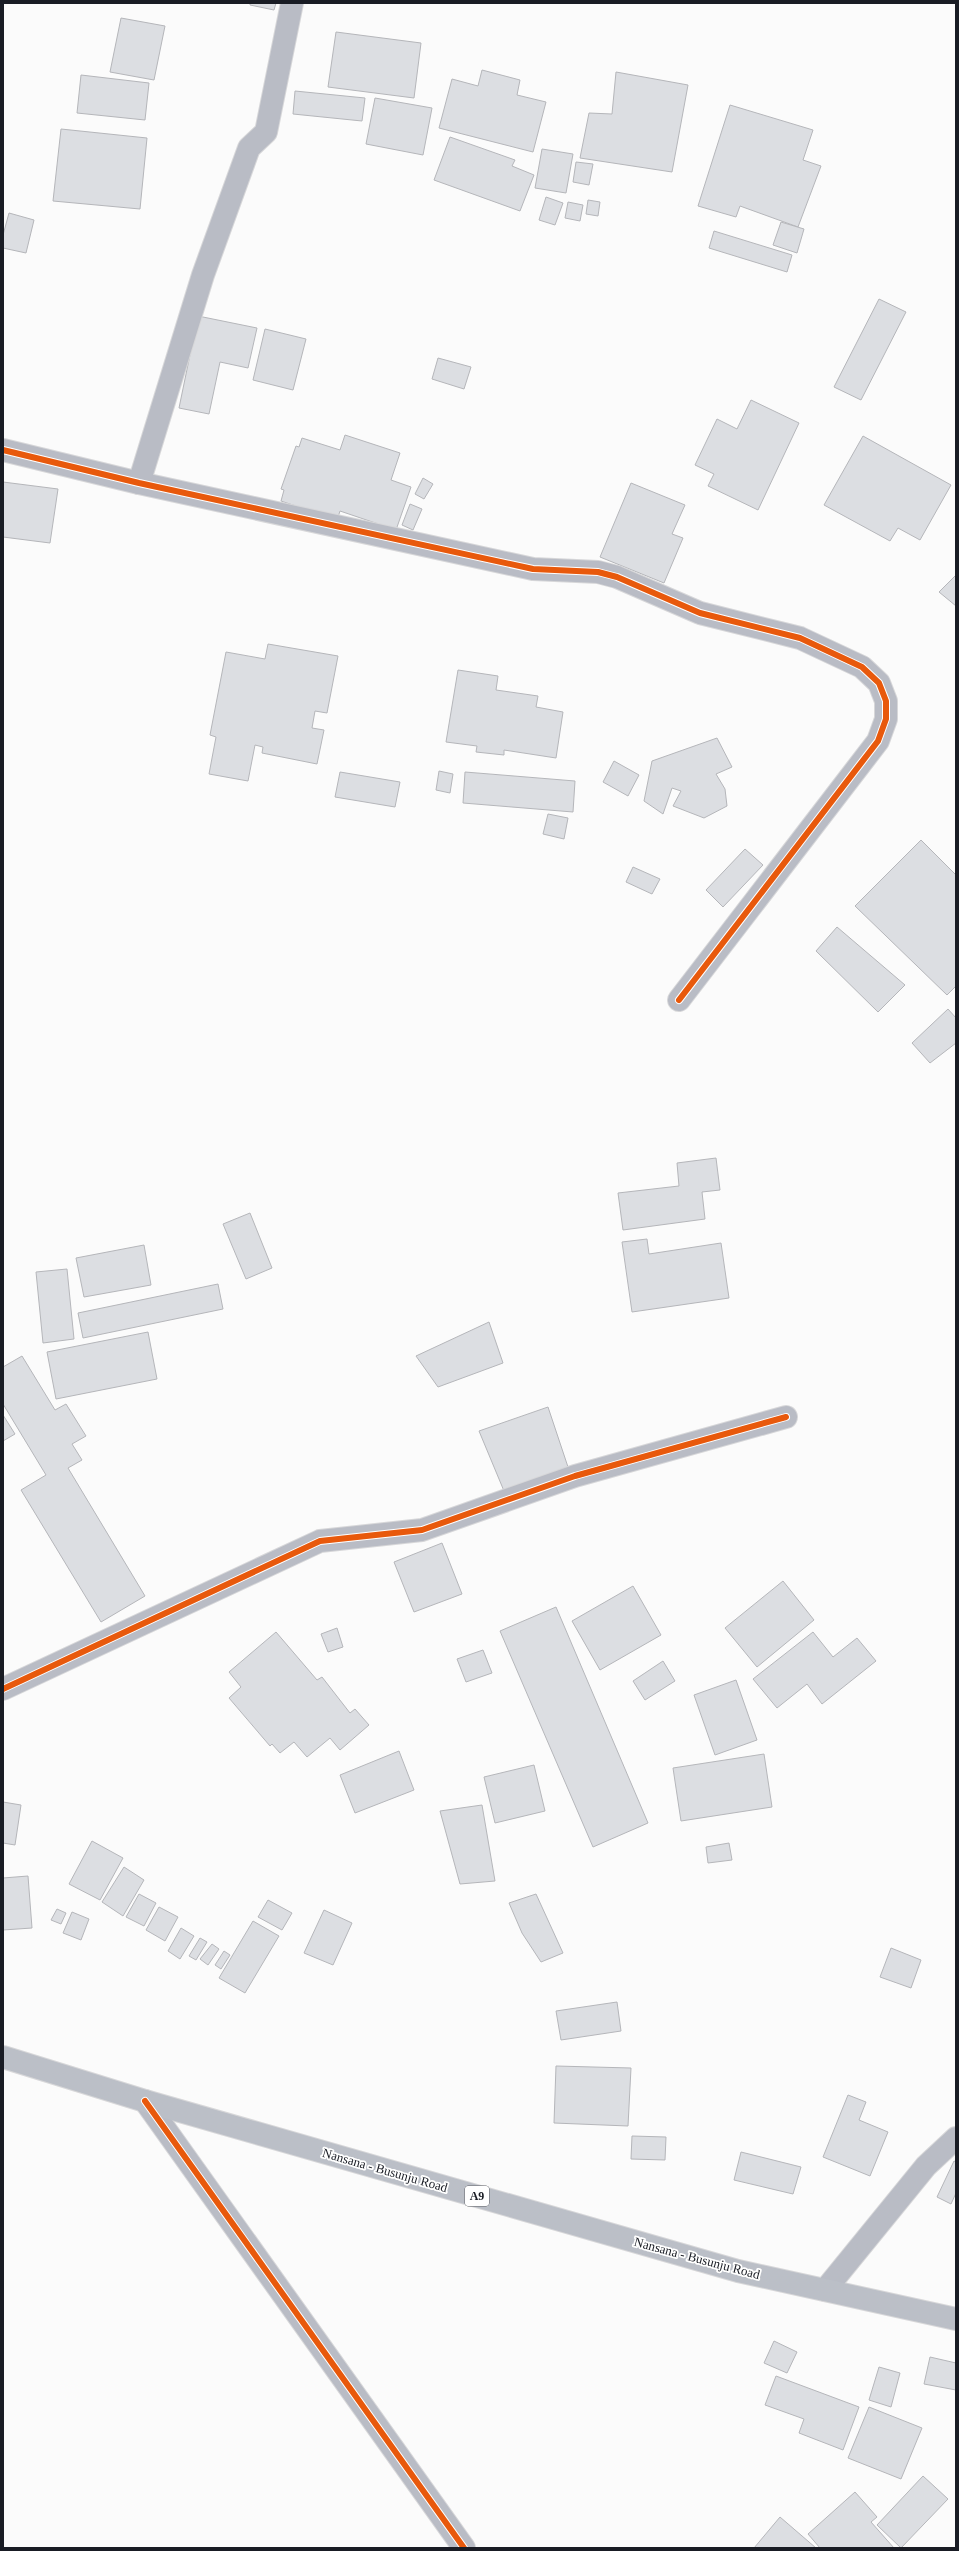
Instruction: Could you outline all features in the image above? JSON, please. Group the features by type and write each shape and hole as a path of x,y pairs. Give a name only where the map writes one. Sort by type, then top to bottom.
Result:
{"main road":[{"name":"Nansana - Busunju Road","path":"3,2057 145,2101 738,2271 956,2319"}],"street":[{"path":"139,484 203,275 249,148 266,132 292,3"},
{"path":"3,450 139,484 533,569 604,574 617,577 700,613 800,638 862,667 879,683 886,701 886,719 878,741 679,1000"},
{"path":"3,1689 320,1541 422,1530 574,1476 786,1417"},
{"path":"145,2101 464,2548"},
{"path":"825,2290 926,2166 956,2138"}],"building":[{"path":"250,3 276,3 274,10 250,5"},
{"path":"121,18 165,26 154,80 110,72"},
{"path":"336,32 421,43 414,98 328,87"},
{"path":"482,70 520,80 517,95 546,102 533,152 439,128 452,79 478,86"},
{"path":"616,72 688,85 672,172 580,158 589,113 612,114"},
{"path":"81,75 149,83 145,120 77,113"},
{"path":"295,91 365,98 362,121 293,114"},
{"path":"375,98 432,108 423,155 366,144"},
{"path":"730,105 813,130 803,160 821,166 798,227 740,206 736,217 698,206"},
{"path":"61,129 147,138 140,209 53,201"},
{"path":"450,137 515,160 512,166 534,175 520,211 434,180"},
{"path":"542,149 573,154 566,193 535,188"},
{"path":"576,162 593,164 589,185 573,182"},
{"path":"546,197 563,203 555,225 539,220"},
{"path":"588,200 600,202 598,216 586,214"},
{"path":"568,202 583,205 580,221 565,218"},
{"path":"9,213 34,220 26,253 3,248 3,235"},
{"path":"781,222 804,229 797,253 773,245"},
{"path":"714,231 792,255 787,272 709,248"},
{"path":"879,299 906,312 861,400 834,387"},
{"path":"198,316 257,328 248,368 220,362 209,414 179,408"},
{"path":"265,329 306,339 293,390 253,380"},
{"path":"438,358 471,367 464,389 432,379"},
{"path":"751,400 799,423 758,510 708,486 714,474 695,465 717,419 737,429"},
{"path":"345,435 400,453 391,480 411,487 396,530 340,511 337,520 281,501 284,490 281,489 296,446 299,447 302,438 340,450"},
{"path":"863,436 951,485 920,540 898,528 890,541 824,505"},
{"path":"423,478 433,484 424,499 415,494"},
{"path":"3,482 58,489 50,543 3,537"},
{"path":"631,483 685,505 672,534 683,538 664,583 600,557"},
{"path":"410,504 422,509 413,530 402,525"},
{"path":"956,575 956,606 939,592"},
{"path":"268,644 338,656 327,713 315,711 312,728 324,730 317,764 262,753 263,747 255,745 248,781 209,774 216,737 210,735 226,652 265,659"},
{"path":"458,670 498,676 496,690 538,696 536,707 563,712 556,758 504,750 504,755 476,752 477,746 446,742"},
{"path":"717,738 732,767 716,774 725,789 727,806 704,818 673,806 681,791 672,788 663,814 644,801 652,761"},
{"path":"614,761 639,775 628,796 603,782"},
{"path":"439,771 453,774 450,793 436,790"},
{"path":"340,772 400,782 395,807 335,797"},
{"path":"465,772 575,781 573,812 463,803"},
{"path":"548,814 568,818 564,839 543,834"},
{"path":"921,840 956,875 956,986 947,995 855,906"},
{"path":"745,849 763,865 723,907 706,890"},
{"path":"633,867 660,879 652,894 626,882"},
{"path":"837,927 905,985 878,1012 816,951"},
{"path":"948,1009 956,1018 956,1043 930,1063 912,1043"},
{"path":"716,1158 720,1190 702,1192 705,1219 623,1230 618,1193 679,1186 677,1163"},
{"path":"250,1213 272,1268 246,1279 223,1224"},
{"path":"647,1239 649,1254 721,1243 729,1298 632,1312 622,1242"},
{"path":"144,1245 151,1285 84,1297 76,1258"},
{"path":"67,1269 74,1339 43,1343 36,1272"},
{"path":"218,1284 223,1309 83,1338 78,1313"},
{"path":"489,1322 503,1363 438,1387 416,1356"},
{"path":"148,1332 157,1379 56,1399 47,1352"},
{"path":"22,1356 55,1410 66,1404 86,1436 72,1444 82,1460 68,1468 145,1596 101,1622 21,1490 46,1475 3,1404 3,1367"},
{"path":"548,1407 568,1467 504,1491 479,1431"},
{"path":"3,1415 15,1434 3,1441"},
{"path":"442,1543 462,1594 414,1612 394,1562"},
{"path":"783,1581 814,1620 757,1667 725,1628"},
{"path":"633,1586 661,1635 600,1670 572,1621"},
{"path":"556,1607 648,1823 593,1847 500,1631"},
{"path":"337,1628 343,1647 328,1652 321,1634"},
{"path":"276,1632 317,1680 322,1677 350,1713 355,1709 369,1725 340,1750 330,1738 307,1757 294,1742 280,1753 272,1744 270,1746 229,1698 241,1687 229,1672"},
{"path":"813,1632 833,1657 857,1638 876,1661 822,1704 807,1684 777,1708 753,1679"},
{"path":"483,1650 492,1673 466,1682 457,1659"},
{"path":"663,1661 675,1681 645,1700 633,1681"},
{"path":"736,1680 757,1740 715,1755 694,1695"},
{"path":"399,1751 414,1790 355,1813 340,1775"},
{"path":"764,1754 772,1807 681,1821 673,1768"},
{"path":"534,1765 545,1811 495,1823 484,1777"},
{"path":"3,1802 21,1805 15,1845 3,1843"},
{"path":"482,1805 495,1881 460,1884 440,1811"},
{"path":"92,1841 123,1858 100,1900 69,1884"},
{"path":"729,1843 732,1860 708,1863 706,1847"},
{"path":"124,1867 144,1880 123,1916 102,1902"},
{"path":"28,1876 32,1928 3,1930 3,1878"},
{"path":"139,1894 156,1903 144,1926 126,1917"},
{"path":"536,1894 563,1953 541,1962 522,1933 509,1903"},
{"path":"268,1900 292,1913 282,1930 258,1917"},
{"path":"159,1907 178,1917 165,1941 146,1930"},
{"path":"57,1909 66,1913 61,1924 51,1920"},
{"path":"324,1910 352,1923 333,1965 304,1953"},
{"path":"72,1912 89,1919 81,1940 63,1933"},
{"path":"253,1921 279,1936 245,1993 219,1978"},
{"path":"181,1928 194,1936 180,1959 168,1951"},
{"path":"200,1938 207,1942 196,1960 189,1956"},
{"path":"212,1944 219,1949 208,1965 200,1959"},
{"path":"891,1948 921,1960 911,1988 880,1977"},
{"path":"224,1951 230,1955 221,1969 215,1965"},
{"path":"617,2002 621,2031 561,2040 556,2011"},
{"path":"556,2066 631,2068 628,2126 554,2123"},
{"path":"848,2095 866,2102 859,2120 888,2132 870,2176 823,2157"},
{"path":"632,2136 666,2137 665,2160 631,2159"},
{"path":"741,2152 801,2167 793,2194 734,2180"},
{"path":"954,2161 956,2162 956,2193 951,2204 937,2197"},
{"path":"774,2341 797,2352 787,2373 764,2363"},
{"path":"930,2357 956,2363 956,2390 924,2384"},
{"path":"879,2367 900,2373 891,2407 869,2400"},
{"path":"776,2376 859,2407 843,2450 799,2433 804,2419 765,2405"},
{"path":"869,2407 922,2428 901,2479 848,2458"},
{"path":"923,2476 948,2499 901,2548 877,2525"},
{"path":"855,2492 877,2517 871,2522 894,2548 820,2548 808,2534"},
{"path":"780,2517 816,2548 754,2548"}],"cycle path":[{"path":"3,450 139,483 533,569 598,572 617,577 700,613 800,638 862,667 879,683 886,701 886,719 878,741 679,1000"},
{"path":"3,1689 320,1541 422,1530 575,1476 786,1417"},
{"path":"145,2101 464,2548"}]}
